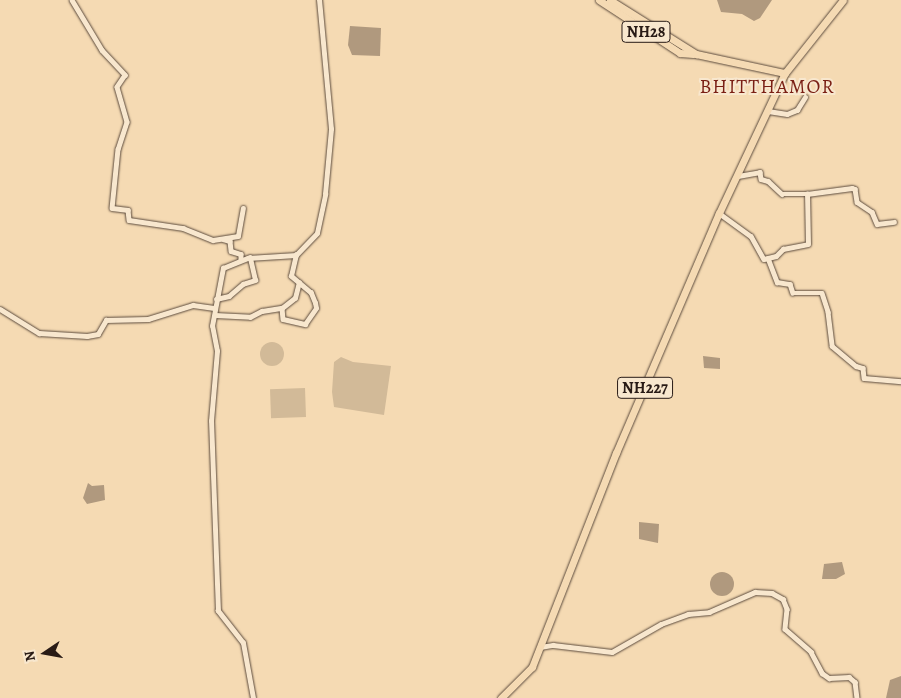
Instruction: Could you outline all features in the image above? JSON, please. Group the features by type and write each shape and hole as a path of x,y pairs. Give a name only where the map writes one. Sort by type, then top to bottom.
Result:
{"highway":[{"name":"NH28","path":"599,0 696,54 785,73"},
{"name":"NH28","path":"610,0 636,22"},
{"name":"NH227","path":"501,698 524,678 540,647 614,458 719,213 785,73 843,0"}],"street":[{"path":"72,0 102,50 125,75 117,87 127,122 118,149 112,208 128,210 129,220 183,228 203,238 238,236 243,208"},
{"path":"282,308 283,318 305,324 310,317 315,303 311,293 291,276 296,255 316,233 331,153 330,97 319,0"},
{"path":"768,111 787,114 797,110 805,97"},
{"path":"738,176 760,172 761,179 782,194 808,194 852,188 855,190 857,202 872,212 877,224 894,222"},
{"path":"719,213 744,230 755,242 760,256 768,258 776,256 783,249 808,244 808,194"},
{"path":"221,238 230,241 229,249 241,254 241,260"},
{"path":"253,698 243,643 218,611 212,421 217,351 212,326 223,268 233,266 241,260 250,258 296,255"},
{"path":"216,299 229,296 243,284 255,280 250,258"},
{"path":"768,258 777,282 790,284 793,293 822,293 828,312 832,346 856,366 863,368 864,378 901,381"},
{"path":"215,315 250,317 262,311 282,308 295,298 299,282"},
{"path":"0,309 39,333 87,336 98,334 106,320 148,319 193,305 214,308"},
{"path":"540,647 552,645 612,652 661,624 688,614 709,612 755,592 772,593 783,599 787,610 785,629 811,652 822,673 829,678 849,677 854,682 858,698"}],"shaded area":[{"path":"717,0 772,0 760,18 754,21 742,14 721,12"},
{"path":"350,26 381,28 380,56 352,55 348,45"},
{"path":"272,342 281,345 284,354 281,363 272,366 263,363 260,354 263,345"},
{"path":"703,356 720,358 720,369 704,368"},
{"path":"341,357 353,362 391,366 384,415 334,407 332,392 334,362"},
{"path":"305,388 306,417 271,418 270,389"},
{"path":"88,483 92,486 104,485 105,500 87,504 83,498"},
{"path":"639,522 659,524 658,543 639,539"},
{"path":"842,562 845,574 836,579 822,579 824,564"},
{"path":"722,572 731,575 734,584 731,593 722,596 713,593 710,584 713,575"},
{"path":"901,676 901,698 886,698 890,680"}],"district":[{"name":"BHITTHAMOR","path":"767,86"}]}
